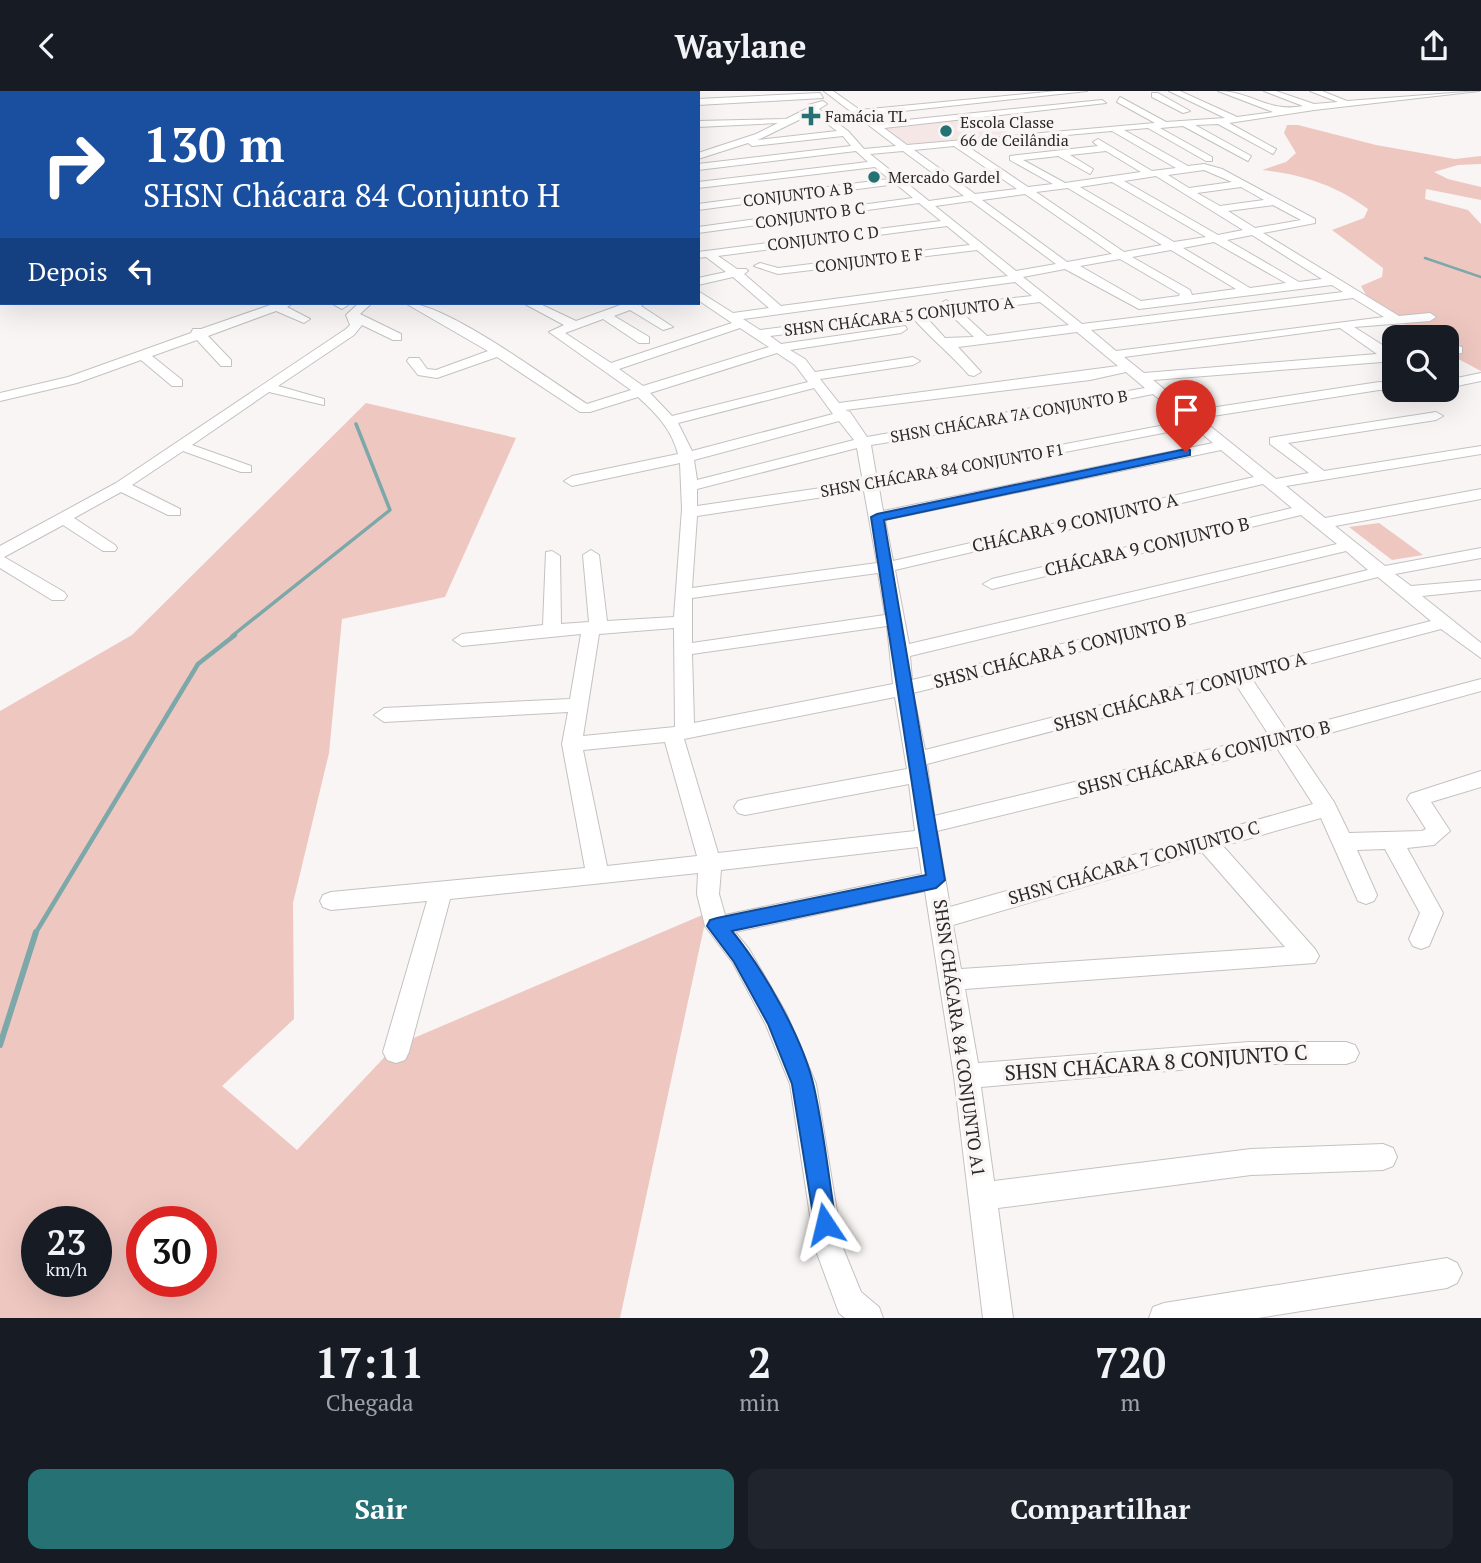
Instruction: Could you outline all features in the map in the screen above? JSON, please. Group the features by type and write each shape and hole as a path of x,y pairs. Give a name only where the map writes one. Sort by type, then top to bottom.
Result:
{"street":[{"path":"858,113 1083,91 1106,106"},
{"path":"1173,91 1235,119"},
{"path":"1222,91 1279,114"},
{"path":"1268,91 1314,107"},
{"path":"1314,91 1350,103"},
{"path":"1363,91 1390,100"},
{"path":"1411,91 1426,96"},
{"path":"700,167 1112,127 1252,119 1314,107 1475,91"},
{"path":"821,93 826,100 856,101"},
{"path":"700,102 821,93"},
{"path":"811,107 821,93"},
{"path":"1155,95 1201,121"},
{"path":"990,115 999,122 1106,106 1119,96 1164,124"},
{"path":"700,155 759,136 811,107 839,100 971,199 1068,266 1135,305 1332,281"},
{"path":"875,126 1106,106"},
{"path":"811,107 845,133 876,164 948,223 1481,652"},
{"path":"609,368 736,320 776,308 1015,276 1311,221 1143,125 1126,118"},
{"path":"700,124 787,120"},
{"path":"1218,120 1273,151"},
{"path":"1183,122 1248,158"},
{"path":"1112,127 1187,170"},
{"path":"1009,129 1018,136"},
{"path":"1080,130 1396,319"},
{"path":"700,146 845,133"},
{"path":"986,140 1247,290"},
{"path":"956,143 1123,255 1185,293 1185,298"},
{"path":"1014,158 1108,148"},
{"path":"1059,153 1090,171"},
{"name":"CONJUNTO B C","path":"700,230 923,202 971,199 1187,170 1206,163"},
{"path":"700,185 876,164"},
{"path":"1114,179 1297,285"},
{"name":"CONJUNTO A B","path":"700,207 897,181"},
{"path":"1185,191 1243,184"},
{"path":"1216,210 1276,201"},
{"name":"CONJUNTO C D","path":"702,254 948,223"},
{"path":"700,282 760,266 756,262 761,258 962,233"},
{"name":"CONJUNTO E F","path":"760,266 772,271 783,271 978,247"},
{"path":"702,254 756,288 776,308"},
{"path":"929,289 983,339"},
{"path":"915,313 940,341 949,344 1353,294"},
{"name":"SHSN CHÁCARA 84 CONJUNTO A1","path":"700,296 782,347 816,379 863,442 873,485 901,652 903,689 967,1076 998,1318"},
{"name":"SHSN CHÁCARA 5 CONJUNTO A","path":"758,334 1041,298"},
{"path":"0,397 54,386 198,332 282,305 304,319"},
{"path":"415,305 498,352 585,409 782,347 901,329"},
{"path":"533,305 575,325"},
{"path":"630,305 555,332 644,392 676,431 687,457 689,512 683,594 685,622 679,733 710,863 708,894 717,926 741,956 777,1021 803,1084 829,1248 850,1302 868,1318"},
{"path":"638,305 667,327"},
{"path":"344,308 397,337"},
{"path":"0,553 121,487 350,332 356,325 344,308"},
{"path":"604,315 643,340"},
{"path":"1112,355 1342,324 1430,317"},
{"path":"1342,324 1382,350"},
{"path":"198,332 226,363"},
{"path":"949,344 974,372"},
{"path":"414,361 423,372 437,374 498,352"},
{"path":"141,353 177,383"},
{"path":"1139,377 1382,358"},
{"path":"668,421 816,379 913,361"},
{"path":"572,481 687,457 842,411 1090,376 1127,368"},
{"path":"1459,382 1481,377"},
{"name":"SHSN CHÁCARA 84 CONJUNTO F1","path":"689,512 873,485 1191,419 1382,386"},
{"path":"270,388 318,403"},
{"name":"SHSN CHÁCARA 7A CONJUNTO B","path":"687,487 863,442 1012,418 1155,390"},
{"path":"1323,477 1275,441 1436,416"},
{"path":"877,517 1223,445"},
{"path":"182,446 246,469"},
{"name":"CHÁCARA 9 CONJUNTO A","path":"683,594 887,567 1268,482 1323,477 1481,450"},
{"path":"121,487 174,512"},
{"path":"1320,524 1481,494"},
{"name":"CHÁCARA 9 CONJUNTO B","path":"992,584 1303,510"},
{"path":"63,518 109,548"},
{"path":"901,652 1348,547"},
{"name":"SHSN CHÁCARA 5 CONJUNTO B","path":"572,744 679,733 903,689 1379,572 1481,552"},
{"path":"591,555 595,628 572,744 598,876"},
{"path":"552,556 552,630"},
{"path":"0,561 58,596"},
{"path":"1405,592 1481,585"},
{"path":"682,650 895,619"},
{"path":"462,640 552,630 685,622"},
{"name":"SHSN CHÁCARA 7 CONJUNTO A","path":"745,807 917,768 1240,676 1443,623"},
{"path":"1240,676 1327,808 1366,895"},
{"name":"SHSN CHÁCARA 6 CONJUNTO B","path":"331,901 598,876 926,832 1481,685"},
{"path":"384,715 579,705"},
{"path":"1344,842 1426,839 1439,831 1417,799 1481,779"},
{"name":"SHSN CHÁCARA 7 CONJUNTO C","path":"942,919 1327,808"},
{"path":"1391,841 1432,912 1421,939"},
{"path":"951,980 1307,955 1206,842"},
{"path":"717,926 936,880"},
{"path":"396,1052 441,891"},
{"name":"SHSN CHÁCARA 8 CONJUNTO C","path":"967,1076 1249,1053 1346,1053"},
{"path":"982,1196 1251,1162 1383,1157"},
{"path":"1164,1318 1447,1273"}],"shaded area":[{"name":"Escola Classe 66 de Ceilândia","path":"985,117 1010,134 906,145 883,127"},
{"path":"1287,125 1298,125 1376,145 1455,159 1481,156 1481,164 1458,165 1434,172 1448,179 1481,187 1481,200 1426,189 1425,199 1468,210 1481,224 1481,371 1459,359 1459,325 1405,325 1366,295 1361,286 1382,277 1383,268 1332,230 1364,218 1368,209 1343,193 1318,182 1291,174 1262,170 1286,162 1296,153 1284,133"},
{"path":"366,403 516,438 445,597 342,619 329,753 293,903 294,1019 222,1086 297,1150 395,1046 707,913 620,1318 0,1318 0,711 132,635"},
{"path":"1379,523 1423,555 1392,560 1349,527"}],"waterway":[{"path":"1425,258 1481,277"},
{"path":"232,636 390,510 356,424"},
{"path":"36,933 198,664 235,635"},
{"path":"0,1045 36,933"}],"place":[{"name":"Famácia TL","path":"811,116"},
{"name":"Escola Classe 66 de Ceilândia","path":"946,131"},
{"name":"Mercado Gardel","path":"874,177"}],"route":[{"path":"825,1224 803,1084 777,1021 741,956 717,926 936,880 925,827 916,753 903,689 901,652 877,517 1186,452"}]}
